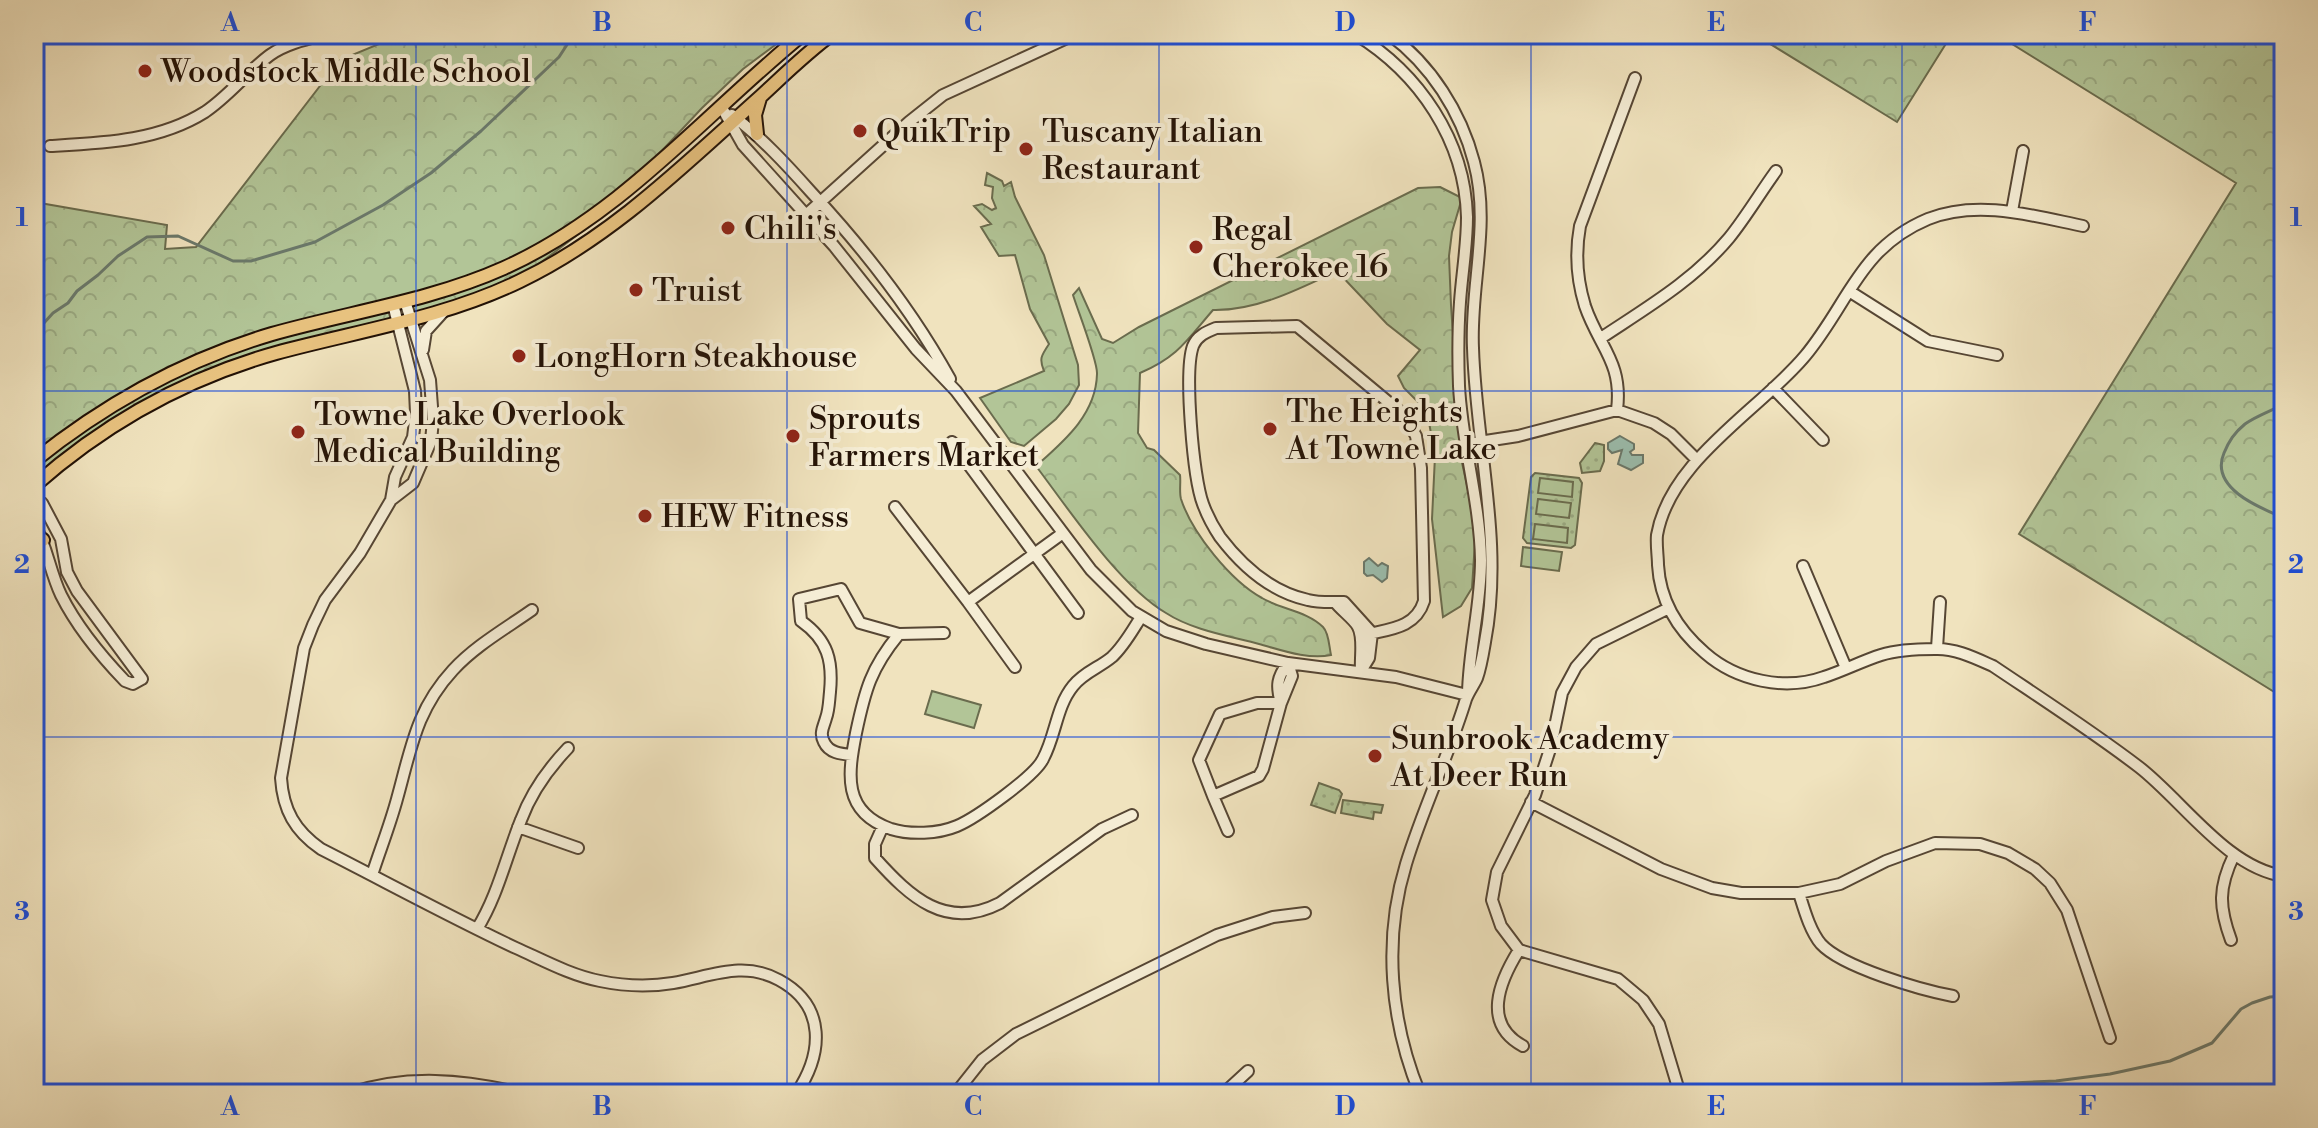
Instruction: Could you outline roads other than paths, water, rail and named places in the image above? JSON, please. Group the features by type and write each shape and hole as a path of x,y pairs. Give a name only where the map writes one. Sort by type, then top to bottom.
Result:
{"main road":[{"path":"34,461 95,415 182,367 273,334 399,303 479,278 564,237 622,196 803,34"},
{"path":"34,486 108,429 179,389 242,363 447,309 516,284 584,246 648,198 832,34"},
{"path":"757,134 755,115 760,97"}],"street":[{"path":"50,146 144,137 170,129 207,110 278,51 328,34"},
{"path":"806,215 943,95 1076,34"},
{"path":"1355,34 1388,56 1426,97 1445,130 1462,176 1466,237 1460,301 1459,390 1481,560 1467,695"},
{"path":"1389,34 1420,62 1441,89 1468,140 1479,182 1482,240 1472,342 1493,548 1492,594 1477,678 1467,695 1407,862 1395,913 1392,956 1396,1007 1405,1051 1420,1094"},
{"path":"1617,410 1619,394 1613,363 1586,308 1580,288 1578,240 1580,226 1635,78"},
{"path":"721,106 734,120 757,134 820,202 892,289 927,338 956,391"},
{"path":"734,120 743,145 806,215 916,349 956,391 1063,533 1122,603 1141,617 1194,641 1288,663 1411,680 1467,695"},
{"path":"2012,211 2023,151"},
{"path":"1601,338 1658,301 1696,271 1727,239 1776,171"},
{"path":"2083,226 2012,211 1951,212 1903,231 1872,257 1805,355 1696,459 1674,493 1657,537 1659,576 1667,609 1707,656 1741,675 1777,683 1822,678 1883,655 1937,648 1973,657 1993,666 2062,712 2152,778 2234,855 2267,873 2284,876"},
{"path":"1849,291 1928,341 1997,355"},
{"path":"399,303 415,391 413,437 395,477 391,500 360,553 325,600 304,648 281,778 285,806 298,830 321,849 572,974 613,984 655,985 738,970 779,980 801,997 809,1009 816,1036 813,1063 796,1094"},
{"path":"424,360 426,331 447,309"},
{"path":"391,500 413,483 431,441 433,403 424,360 404,321"},
{"path":"1361,671 1369,658 1366,635 1344,602 1311,601 1286,594 1262,579 1219,535 1203,503 1196,470 1190,367 1192,348 1205,332 1216,328 1297,326 1405,416 1416,436 1421,468 1424,601 1421,611 1404,627 1366,635"},
{"path":"1773,388 1823,440"},
{"path":"1466,444 1518,436 1617,410 1654,423 1671,434 1696,459"},
{"path":"952,442 1078,613"},
{"path":"34,502 42,503 54,523 61,539 67,572 77,591 142,679 133,684 125,681 70,610 60,593 34,523"},
{"path":"895,507 1015,667"},
{"path":"968,602 1063,533"},
{"path":"1803,566 1846,668"},
{"path":"852,755 834,752 824,743 821,729 827,716 832,663 828,649 801,621 799,599 841,589 860,623 899,634 944,633"},
{"path":"1937,648 1940,602"},
{"path":"1667,609 1596,644 1576,667 1562,693 1551,746 1531,802 1497,872 1492,900 1501,926 1519,950 1592,970 1629,986 1659,1024 1680,1094"},
{"path":"372,875 398,796 411,739 429,701 445,678 465,658 532,610"},
{"path":"899,634 882,655 865,688 848,772 855,799 862,811 883,826 919,833 956,826 985,809 1035,771 1043,759 1067,694 1085,672 1110,659 1141,617"},
{"path":"1213,796 1259,776 1263,769 1281,703 1292,676 1288,663"},
{"path":"1228,831 1199,760 1220,714 1257,703 1281,703"},
{"path":"477,929 489,910 518,827 538,785 568,748"},
{"path":"1531,802 1661,869 1688,880 1741,893 1799,893 1840,884 1886,861 1935,843 1980,844 2008,853 2035,869 2050,883 2067,910 2110,1038"},
{"path":"883,826 875,844 875,858 917,898 932,908 960,915 974,914 1000,903 1102,829 1132,815"},
{"path":"518,827 578,848"},
{"path":"2231,940 2221,906 2222,888 2234,855"},
{"path":"1799,893 1820,943 1831,952 1918,987 1953,996"},
{"path":"955,1094 982,1060 1016,1034 1229,930 1273,917 1305,913"},
{"path":"1519,950 1504,975 1498,1015 1511,1040 1523,1046"},
{"path":"1223,1094 1248,1071"},
{"path":"347,1094 410,1080 470,1082 524,1094"}],"waterway":[{"path":"34,334 77,291 118,256 147,237 178,236 233,261 251,261 315,242 383,205 431,173 481,131 559,57 574,34"},
{"path":"2284,404 2241,427 2228,445 2221,465 2224,477 2239,495 2284,518"},
{"path":"1911,1094 1967,1085 2056,1081 2110,1074 2170,1061 2212,1043 2241,1009 2270,997 2284,996"}],"place":[{"name":"Woodstock Middle School","path":"145,71"},
{"name":"QuikTrip","path":"860,131"},
{"name":"Tuscany Italian Restaurant","path":"1026,149"},
{"name":"Chili's","path":"728,228"},
{"name":"Regal Cherokee 16","path":"1196,247"},
{"name":"Truist","path":"636,290"},
{"name":"LongHorn Steakhouse","path":"519,356"},
{"name":"The Heights At Towne Lake","path":"1270,429"},
{"name":"Towne Lake Overlook Medical Building","path":"298,432"},
{"name":"Sprouts Farmers Market","path":"793,436"},
{"name":"HEW Fitness","path":"645,516"},
{"name":"Sunbrook Academy At Deer Run","path":"1375,756"}]}
